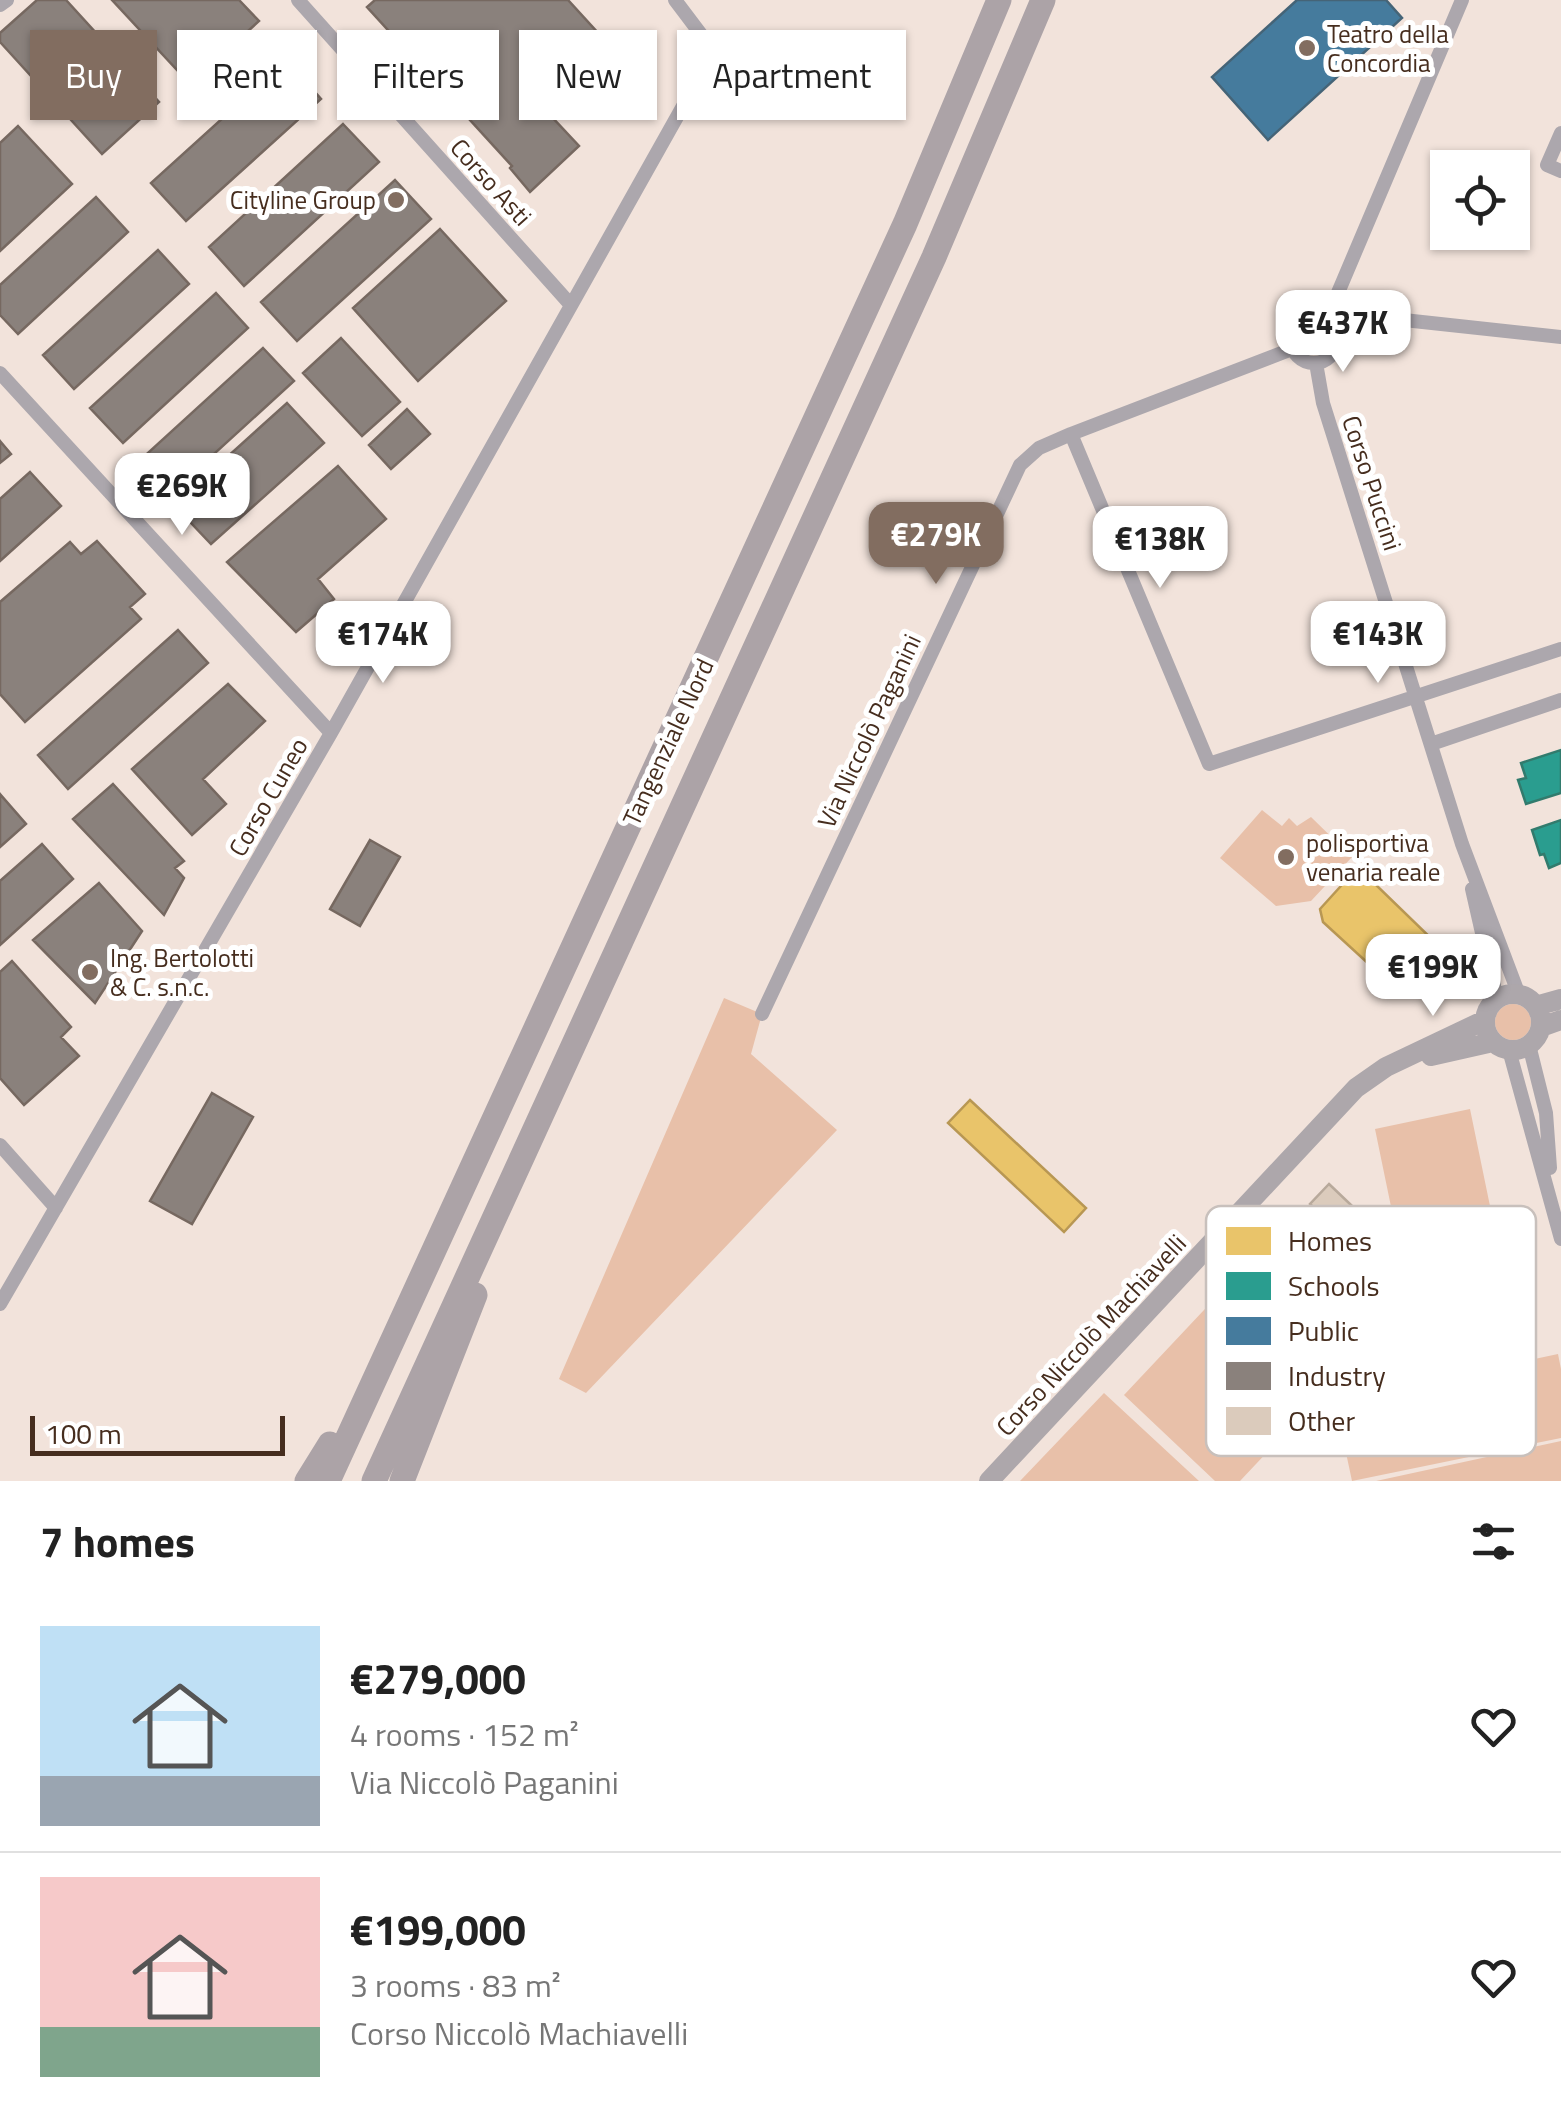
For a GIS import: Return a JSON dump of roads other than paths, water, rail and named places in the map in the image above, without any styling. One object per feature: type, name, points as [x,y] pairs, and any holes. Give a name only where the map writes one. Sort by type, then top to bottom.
[{"type":"highway","name":"Tangenziale Nord","points":[[328,1481],[897,240],[999,0]]},
{"type":"highway","name":"Tangenziale Nord","points":[[374,1481],[934,257],[1043,0]]},
{"type":"highway","points":[[402,1481],[542,1113]]},
{"type":"highway","points":[[307,1481],[390,1346]]},
{"type":"street","points":[[0,4],[7,0]]},
{"type":"street","name":"Corso Asti","points":[[298,0],[570,304]]},
{"type":"street","name":"Corso Cuneo","points":[[0,1304],[331,734],[705,67],[709,45],[676,0]]},
{"type":"street","points":[[1331,327],[1316,317],[1299,322],[1290,340],[1292,349],[1306,362],[1316,363],[1335,350],[1331,327],[1462,0]]},
{"type":"street","points":[[1561,133],[1547,166],[1561,171]]},
{"type":"street","points":[[1331,327],[1367,316],[1561,337]]},
{"type":"street","name":"Via Niccolò Paganini","points":[[762,1014],[1020,465],[1038,448],[1292,349]]},
{"type":"street","name":"Corso Puccini","points":[[1316,363],[1323,402],[1462,844]]},
{"type":"street","points":[[0,372],[331,734]]},
{"type":"street","points":[[1071,434],[1209,764],[1561,649]]},
{"type":"street","points":[[1431,744],[1561,700]]},
{"type":"street","points":[[1462,844],[1498,999],[1527,1026]]},
{"type":"street","points":[[1462,844],[1527,1026],[1561,1239]]},
{"type":"street","points":[[1498,999],[1485,1020],[1527,1026]]},
{"type":"street","name":"Corso Niccolò Machiavelli","points":[[1404,1060],[1467,1050],[1527,1026],[1561,999]]},
{"type":"street","name":"Corso Niccolò Machiavelli","points":[[1246,1206],[1356,1088],[1386,1068],[1485,1020]]},
{"type":"street","points":[[0,1146],[56,1208]]},
{"type":"street","name":"Corso Niccolò Machiavelli","points":[[989,1481],[1206,1249]]},
{"type":"place","name":"Teatro della Concordia","points":[[1307,48]]},
{"type":"place","name":"Cityline Group","points":[[396,200]]},
{"type":"place","name":"polisportiva venaria reale","points":[[1286,857]]},
{"type":"place","name":"Ing. Bertolotti & C. s.n.c.","points":[[90,972]]}]
